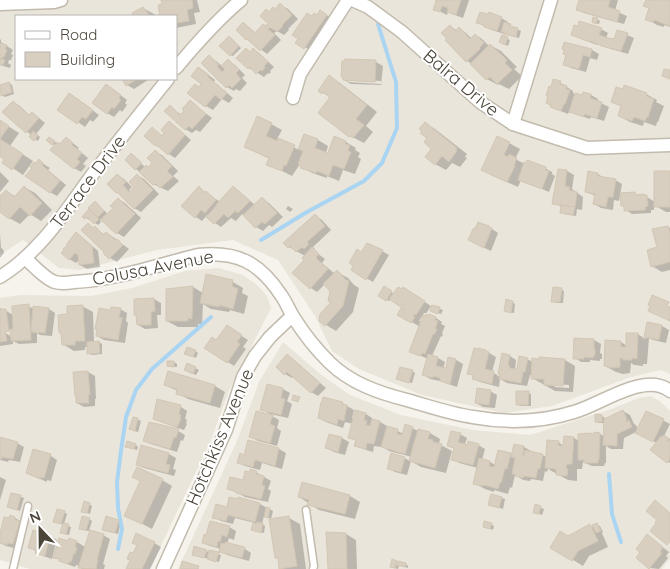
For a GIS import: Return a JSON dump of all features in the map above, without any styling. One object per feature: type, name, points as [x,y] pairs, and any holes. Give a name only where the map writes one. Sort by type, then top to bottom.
[{"type":"street","points":[[0,4],[54,2],[61,0]]},
{"type":"street","points":[[178,66],[232,7],[241,0]]},
{"type":"street","points":[[293,98],[300,74],[350,0]]},
{"type":"street","name":"Balra Drive","points":[[350,0],[368,7],[402,32],[480,102],[513,124],[587,148],[670,145]]},
{"type":"street","points":[[513,124],[551,0]]},
{"type":"street","name":"Terrace Drive","points":[[0,277],[25,258],[56,225],[92,175],[167,80]]},
{"type":"street","name":"Colusa Avenue","points":[[25,258],[56,283],[88,282],[123,275],[198,255],[231,256],[251,263],[272,282],[305,336],[330,363],[354,381],[384,394],[471,417],[506,421],[547,418],[576,412],[634,387],[654,385],[670,391]]},
{"type":"street","name":"Hotchkiss Avenue","points":[[163,569],[226,430],[243,378],[270,337],[292,316]]},
{"type":"lane","points":[[13,569],[28,506]]},
{"type":"lane","points":[[306,510],[313,569]]},
{"type":"shaded area","points":[[0,0],[670,0],[670,374],[661,370],[628,378],[552,406],[504,413],[422,395],[359,369],[332,351],[315,316],[278,260],[233,240],[157,250],[80,270],[59,268],[23,240],[0,255]]},
{"type":"shaded area","points":[[219,268],[243,275],[257,285],[267,296],[271,308],[229,391],[211,440],[150,569],[30,569],[0,560],[0,298],[20,295],[91,296],[132,288],[185,271]]},
{"type":"shaded area","points":[[283,342],[320,374],[350,395],[401,415],[473,430],[530,435],[639,398],[651,396],[670,411],[670,559],[662,569],[178,569],[237,441],[259,382]]},
{"type":"building","points":[[161,0],[192,0],[193,8],[187,10],[189,21],[178,23],[178,15],[160,15],[158,5],[162,4]]},
{"type":"building","points":[[435,0],[461,0],[456,15],[447,12],[448,8],[442,6],[440,12],[433,10]]},
{"type":"building","points":[[579,0],[610,0],[608,7],[620,11],[617,22],[576,10]]},
{"type":"building","points":[[646,0],[670,0],[670,26],[654,20],[653,22],[645,20],[649,8],[643,6]]},
{"type":"building","points":[[280,3],[292,15],[277,32],[260,16],[266,9],[269,12]]},
{"type":"building","points":[[143,7],[149,15],[133,15],[132,13]]},
{"type":"building","points":[[320,10],[327,15],[304,49],[295,43],[298,39],[292,35],[307,13],[312,16],[314,13],[317,15]]},
{"type":"building","points":[[480,12],[488,14],[489,12],[502,17],[497,31],[476,23]]},
{"type":"building","points":[[593,17],[598,18],[596,24],[592,22]]},
{"type":"building","points":[[579,21],[602,28],[599,35],[608,38],[614,39],[617,30],[628,33],[621,51],[571,35],[574,25],[578,26]]},
{"type":"building","points":[[243,22],[255,33],[263,24],[266,26],[267,24],[270,27],[268,29],[275,35],[260,51],[236,30]]},
{"type":"building","points":[[504,22],[518,28],[516,37],[501,32]]},
{"type":"building","points":[[450,25],[456,31],[459,27],[470,39],[475,34],[484,43],[466,62],[445,40],[447,39],[441,33]]},
{"type":"building","points":[[502,35],[508,37],[505,45],[499,42]]},
{"type":"building","points":[[229,36],[239,46],[230,56],[219,46]]},
{"type":"building","points":[[564,42],[592,49],[590,57],[583,55],[579,69],[563,65],[566,55],[563,54],[564,50],[562,49]]},
{"type":"building","points":[[0,43],[7,45],[4,57],[1,59],[5,60],[3,65],[0,64]]},
{"type":"building","points":[[490,44],[507,60],[505,63],[512,70],[497,84],[490,77],[486,80],[470,64]]},
{"type":"building","points":[[246,48],[250,52],[253,48],[268,62],[262,71],[260,70],[256,74],[250,67],[248,69],[236,58]]},
{"type":"building","points":[[209,55],[219,65],[217,66],[222,72],[225,69],[221,66],[228,59],[239,70],[236,73],[241,79],[232,88],[229,85],[226,88],[201,63]]},
{"type":"building","points":[[345,59],[376,60],[375,82],[343,80],[343,77],[341,77],[342,61]]},
{"type":"building","points":[[198,67],[227,93],[221,100],[215,95],[205,107],[187,93],[195,84],[199,87],[201,84],[191,76]]},
{"type":"building","points":[[664,69],[670,70],[670,79],[662,76]]},
{"type":"building","points":[[329,75],[367,105],[356,119],[364,125],[353,138],[349,137],[318,113],[330,97],[318,91]]},
{"type":"building","points":[[553,79],[561,81],[560,84],[567,86],[566,89],[570,90],[561,111],[550,107],[551,105],[546,103],[548,96],[546,96]]},
{"type":"building","points":[[123,80],[135,80],[126,86]]},
{"type":"building","points":[[9,82],[12,92],[1,96],[0,85]]},
{"type":"building","points":[[106,84],[121,95],[119,98],[121,100],[107,114],[92,103]]},
{"type":"building","points":[[624,85],[647,93],[646,96],[654,99],[645,121],[634,117],[632,121],[618,116],[621,106],[611,102],[616,87],[623,89]]},
{"type":"building","points":[[583,92],[591,94],[590,98],[602,102],[597,118],[584,114],[584,117],[569,112],[575,93],[582,95]]},
{"type":"building","points":[[69,93],[93,110],[86,119],[82,117],[77,124],[57,110]]},
{"type":"building","points":[[190,100],[206,114],[192,129],[189,126],[185,130],[164,111],[170,105],[180,115],[184,111],[182,109]]},
{"type":"building","points":[[13,101],[29,115],[32,112],[39,118],[26,133],[2,112]]},
{"type":"building","points":[[257,116],[272,123],[266,136],[277,141],[278,138],[295,145],[282,171],[266,165],[269,158],[244,147]]},
{"type":"building","points":[[0,120],[9,126],[0,139]]},
{"type":"building","points":[[169,121],[185,135],[168,155],[144,136],[152,127],[162,136],[164,133],[161,130]]},
{"type":"building","points":[[425,122],[457,148],[449,162],[442,156],[435,165],[425,157],[431,149],[424,142],[427,138],[420,133],[422,131],[419,129]]},
{"type":"building","points":[[33,131],[38,135],[34,141],[29,137]]},
{"type":"building","points":[[304,134],[318,139],[315,148],[328,153],[334,136],[346,141],[345,144],[350,145],[348,151],[351,152],[344,169],[333,165],[329,176],[317,171],[316,173],[300,168],[301,166],[298,164],[303,151],[298,149]]},
{"type":"building","points":[[497,136],[510,142],[504,155],[508,157],[509,154],[517,158],[507,182],[481,170]]},
{"type":"building","points":[[49,137],[55,141],[52,145],[46,140]]},
{"type":"building","points":[[66,137],[82,153],[77,159],[80,162],[74,169],[50,150],[57,142],[60,144]]},
{"type":"building","points":[[0,139],[23,154],[12,170],[2,163],[4,160],[0,156]]},
{"type":"building","points":[[155,150],[172,166],[167,171],[173,177],[160,188],[155,183],[153,185],[139,172],[146,165],[148,167],[152,163],[147,158]]},
{"type":"building","points":[[131,153],[142,163],[135,170],[125,160]]},
{"type":"building","points":[[39,159],[44,164],[42,165],[60,181],[50,193],[25,176],[32,168],[30,167],[34,162],[36,163]]},
{"type":"building","points":[[527,160],[546,167],[545,170],[549,171],[542,189],[518,180],[524,162],[526,163]]},
{"type":"building","points":[[558,169],[567,170],[565,186],[570,187],[569,190],[577,192],[575,207],[552,204]]},
{"type":"building","points":[[588,171],[598,173],[598,176],[616,179],[613,197],[608,197],[606,207],[593,204],[595,194],[585,192]]},
{"type":"building","points":[[654,171],[670,171],[670,207],[654,207]]},
{"type":"building","points":[[117,174],[126,182],[123,185],[129,192],[134,187],[129,182],[137,174],[153,190],[134,209],[107,184]]},
{"type":"building","points":[[24,186],[42,203],[30,216],[20,207],[9,219],[0,212],[0,196],[6,190],[14,197]]},
{"type":"building","points":[[199,186],[205,193],[206,191],[216,200],[205,213],[201,210],[195,218],[181,206]]},
{"type":"building","points":[[233,186],[250,201],[238,213],[235,211],[228,218],[224,214],[214,224],[206,217]]},
{"type":"building","points":[[635,192],[636,195],[647,195],[648,206],[645,207],[645,210],[624,211],[624,206],[621,206],[620,193]]},
{"type":"building","points":[[262,197],[277,213],[265,224],[262,222],[255,228],[243,215]]},
{"type":"building","points":[[118,198],[135,214],[116,234],[101,220],[113,208],[110,206]]},
{"type":"building","points":[[95,201],[104,211],[98,217],[88,208]]},
{"type":"building","points":[[561,205],[575,207],[573,215],[560,213]]},
{"type":"building","points":[[89,209],[99,219],[94,224],[87,217],[85,219],[82,217]]},
{"type":"building","points":[[315,214],[325,226],[307,242],[309,244],[304,249],[302,247],[296,252],[290,246],[288,248],[283,243]]},
{"type":"building","points":[[478,222],[492,228],[484,248],[468,240]]},
{"type":"building","points":[[88,223],[93,228],[95,226],[103,235],[106,232],[123,245],[109,259],[81,230]]},
{"type":"building","points":[[668,226],[670,233],[670,262],[651,267],[647,250],[657,247],[652,229]]},
{"type":"building","points":[[76,232],[92,246],[94,263],[79,265],[78,255],[75,253],[69,260],[61,253]]},
{"type":"building","points":[[367,243],[383,250],[366,280],[351,270],[353,266],[349,263],[357,249],[361,252]]},
{"type":"building","points":[[312,247],[319,254],[316,258],[328,269],[310,289],[292,273],[304,260],[302,258]]},
{"type":"building","points":[[337,270],[349,281],[343,306],[325,326],[319,321],[320,314],[331,302],[328,301],[330,291],[323,284]]},
{"type":"building","points":[[206,274],[233,280],[232,286],[238,289],[233,309],[200,303]]},
{"type":"building","points":[[193,286],[192,319],[188,318],[188,321],[166,321],[166,289]]},
{"type":"building","points":[[384,286],[392,291],[386,301],[378,296]]},
{"type":"building","points":[[398,287],[402,289],[403,287],[425,301],[416,315],[413,316],[415,317],[411,323],[397,315],[401,308],[404,309],[389,299]]},
{"type":"building","points":[[553,287],[562,288],[560,302],[551,302]]},
{"type":"building","points":[[652,295],[669,302],[667,306],[670,307],[670,321],[648,311]]},
{"type":"building","points":[[154,298],[155,311],[151,312],[151,325],[137,325],[136,315],[134,315],[134,299]]},
{"type":"building","points":[[506,299],[513,301],[511,313],[504,311]]},
{"type":"building","points":[[29,304],[31,340],[11,341],[10,329],[13,329],[12,306]]},
{"type":"building","points":[[83,305],[85,341],[75,341],[75,345],[62,345],[58,315],[67,314],[67,306]]},
{"type":"building","points":[[432,305],[440,307],[438,314],[430,311]]},
{"type":"building","points":[[33,306],[49,308],[45,333],[31,332]]},
{"type":"building","points":[[111,307],[121,308],[119,317],[122,318],[118,340],[96,336],[97,330],[95,329],[99,308],[110,310]]},
{"type":"building","points":[[0,308],[6,309],[9,331],[5,332],[7,341],[0,342]]},
{"type":"building","points":[[426,314],[436,317],[435,320],[438,321],[435,329],[437,329],[425,354],[422,353],[420,356],[409,352],[423,315],[426,316]]},
{"type":"building","points":[[647,322],[662,325],[659,340],[644,337]]},
{"type":"building","points":[[227,325],[242,335],[237,342],[240,344],[227,363],[204,348],[212,337],[216,340]]},
{"type":"building","points":[[626,333],[638,333],[637,359],[623,360],[623,358],[620,358],[620,367],[604,366],[605,340],[621,341],[621,347],[626,347]]},
{"type":"building","points":[[574,338],[594,339],[595,355],[593,358],[573,359]]},
{"type":"building","points":[[99,341],[100,353],[87,354],[87,342]]},
{"type":"building","points":[[187,347],[196,350],[193,357],[184,354]]},
{"type":"building","points":[[474,348],[489,352],[485,369],[494,371],[492,384],[472,379],[473,375],[467,374]]},
{"type":"building","points":[[502,353],[510,355],[509,368],[517,369],[519,356],[528,358],[521,383],[499,379],[500,374],[498,374]]},
{"type":"building","points":[[287,354],[320,383],[311,393],[287,372],[284,375],[276,367]]},
{"type":"building","points":[[428,354],[438,357],[436,366],[446,368],[448,357],[456,359],[450,384],[440,381],[440,378],[422,375]]},
{"type":"building","points":[[539,357],[565,359],[563,386],[544,385],[544,379],[531,379],[532,358],[539,359]]},
{"type":"building","points":[[167,361],[174,361],[174,367],[167,366]]},
{"type":"building","points":[[187,363],[196,367],[193,374],[184,370]]},
{"type":"building","points":[[400,367],[413,370],[409,383],[396,379]]},
{"type":"building","points":[[88,371],[89,403],[76,403],[73,372]]},
{"type":"building","points":[[168,371],[215,385],[210,403],[176,394],[177,389],[164,385]]},
{"type":"building","points":[[267,384],[283,388],[281,398],[285,399],[281,415],[260,410]]},
{"type":"building","points":[[477,388],[491,390],[489,405],[475,403]]},
{"type":"building","points":[[516,391],[529,391],[528,405],[516,405]]},
{"type":"building","points":[[293,395],[300,397],[298,402],[292,400]]},
{"type":"building","points":[[323,397],[343,402],[342,404],[347,405],[344,421],[338,419],[337,425],[318,418]]},
{"type":"building","points":[[157,399],[181,405],[179,414],[181,419],[177,427],[153,419]]},
{"type":"building","points":[[355,410],[366,413],[364,420],[367,421],[366,425],[370,426],[372,419],[380,421],[374,444],[367,443],[366,449],[354,446],[356,440],[348,438]]},
{"type":"building","points":[[623,410],[627,419],[626,422],[629,420],[632,427],[617,434],[617,446],[603,445],[604,419]]},
{"type":"building","points":[[256,411],[273,415],[270,424],[275,426],[270,443],[249,437]]},
{"type":"building","points":[[646,411],[664,419],[653,442],[635,433]]},
{"type":"building","points":[[595,414],[602,415],[602,422],[595,422]]},
{"type":"building","points":[[133,417],[138,418],[135,431],[129,429]]},
{"type":"building","points":[[149,422],[179,429],[170,449],[143,441]]},
{"type":"building","points":[[405,424],[413,427],[405,454],[381,447],[387,426],[398,429],[397,434],[402,435]]},
{"type":"building","points":[[418,429],[430,432],[428,439],[442,444],[435,468],[409,461]]},
{"type":"building","points":[[451,431],[461,433],[458,442],[461,444],[467,445],[468,441],[479,444],[473,465],[451,460],[454,448],[447,446]]},
{"type":"building","points":[[594,432],[600,433],[599,460],[598,463],[584,463],[584,460],[578,460],[578,434],[594,434]]},
{"type":"building","points":[[329,434],[342,437],[338,452],[325,448]]},
{"type":"building","points":[[664,435],[668,438],[668,442],[670,438],[670,459],[667,463],[650,450],[661,436]]},
{"type":"building","points":[[564,436],[574,437],[572,464],[567,464],[567,476],[556,475],[556,469],[545,468],[547,440],[559,441],[558,445],[563,446]]},
{"type":"building","points":[[0,437],[18,442],[13,459],[2,457],[0,459]]},
{"type":"building","points":[[248,440],[279,448],[275,466],[255,460],[253,467],[237,463],[240,453],[244,455]]},
{"type":"building","points":[[127,441],[136,444],[134,449],[125,447]]},
{"type":"building","points":[[514,444],[524,446],[524,456],[525,450],[543,454],[536,478],[524,476],[523,478],[512,474],[515,458],[511,457]]},
{"type":"building","points":[[141,445],[169,453],[166,464],[170,465],[168,473],[136,465]]},
{"type":"building","points":[[33,449],[51,454],[44,478],[40,477],[40,479],[26,473]]},
{"type":"building","points":[[498,450],[511,453],[507,469],[505,468],[498,489],[473,484],[479,458],[490,461],[489,466],[494,467]]},
{"type":"building","points":[[391,453],[405,457],[401,472],[387,469]]},
{"type":"building","points":[[137,467],[163,479],[142,524],[124,516],[140,481],[132,477]]},
{"type":"building","points":[[250,469],[257,471],[256,474],[264,476],[262,485],[265,486],[261,499],[227,489],[230,477],[243,480],[245,471],[250,472]]},
{"type":"building","points":[[302,482],[350,495],[345,514],[307,505],[309,500],[298,497]]},
{"type":"building","points":[[11,493],[21,495],[17,510],[7,507]]},
{"type":"building","points":[[491,494],[502,497],[499,508],[488,505]]},
{"type":"building","points":[[229,497],[237,499],[238,497],[260,503],[255,522],[228,515],[226,521],[212,518],[216,504],[227,507]]},
{"type":"building","points":[[655,500],[670,513],[670,541],[667,545],[650,531],[657,520],[646,511]]},
{"type":"building","points":[[84,501],[90,503],[87,513],[81,512]]},
{"type":"building","points":[[535,504],[541,506],[539,514],[533,513]]},
{"type":"building","points":[[266,507],[270,508],[268,518],[264,517]]},
{"type":"building","points":[[57,509],[65,511],[61,524],[53,522]]},
{"type":"building","points":[[10,515],[15,517],[15,520],[20,521],[13,544],[8,543],[7,545],[0,543],[0,533],[4,517],[9,518]]},
{"type":"building","points":[[82,516],[90,518],[86,530],[79,529]]},
{"type":"building","points":[[106,516],[119,520],[115,533],[102,530]]},
{"type":"building","points":[[289,516],[297,566],[279,569],[278,558],[275,558],[269,519]]},
{"type":"building","points":[[210,521],[230,526],[227,537],[222,535],[217,547],[202,543]]},
{"type":"building","points":[[484,521],[492,523],[490,529],[483,527]]},
{"type":"building","points":[[257,522],[263,523],[261,533],[251,530],[253,523],[256,524]]},
{"type":"building","points":[[63,523],[69,524],[66,534],[60,533]]},
{"type":"building","points":[[597,523],[601,531],[596,533],[592,525]]},
{"type":"building","points":[[590,524],[598,541],[578,551],[572,561],[550,548],[560,531],[568,536]]},
{"type":"building","points":[[33,530],[50,535],[45,556],[35,553],[36,550],[28,548]]},
{"type":"building","points":[[90,530],[104,534],[96,569],[78,568]]},
{"type":"building","points":[[326,532],[346,533],[347,569],[328,569]]},
{"type":"building","points":[[136,533],[155,542],[142,569],[126,569],[130,560],[127,559],[130,552],[133,553],[137,545],[132,543]]},
{"type":"building","points":[[647,534],[663,547],[660,552],[662,553],[649,569],[636,558],[640,552],[636,549]]},
{"type":"building","points":[[59,538],[68,541],[69,538],[77,541],[75,554],[68,564],[53,558]]},
{"type":"building","points":[[225,542],[245,547],[242,558],[219,552],[221,543],[225,544]]},
{"type":"building","points":[[194,546],[207,550],[204,558],[192,555]]},
{"type":"building","points":[[209,550],[219,552],[216,562],[207,559]]},
{"type":"building","points":[[392,559],[397,561],[395,568],[390,567]]},
{"type":"building","points":[[182,561],[199,566],[198,569],[180,569]]},
{"type":"building","points":[[398,561],[406,563],[405,567],[396,565]]},
{"type":"waterway","points":[[261,240],[364,181],[382,163],[397,128],[396,82],[378,24]]},
{"type":"waterway","points":[[118,549],[122,529],[118,508],[117,482],[126,417],[136,390],[152,369],[211,317]]},
{"type":"waterway","points":[[609,474],[612,514],[621,542]]}]
